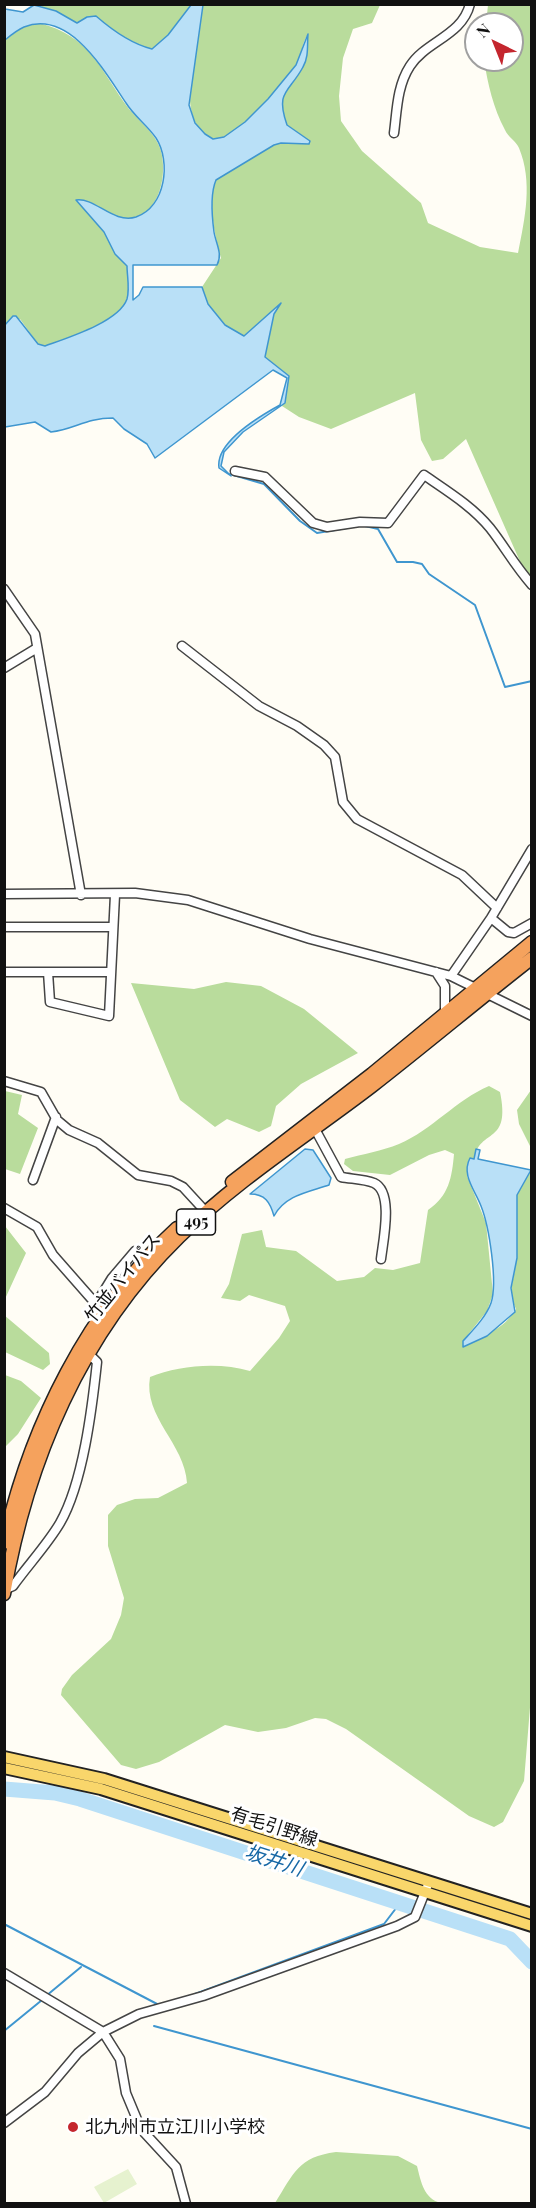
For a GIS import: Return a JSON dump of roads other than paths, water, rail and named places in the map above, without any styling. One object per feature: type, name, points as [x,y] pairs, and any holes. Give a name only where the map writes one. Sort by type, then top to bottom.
[{"type":"highway","name":"竹並バイパス","points":[[4,1543],[25,1475],[63,1379],[105,1311],[145,1260],[204,1209],[531,942]]},
{"type":"highway","name":"竹並バイパス","points":[[4,1594],[16,1535],[32,1481],[57,1413],[88,1353],[107,1323],[152,1266],[204,1209],[315,1129],[531,958]]},
{"type":"main road","name":"有毛引野線","points":[[4,1756],[104,1779],[425,1892],[531,1914]]},
{"type":"main road","name":"有毛引野線","points":[[4,1768],[101,1789],[531,1926]]},
{"type":"street","points":[[394,133],[400,86],[411,64],[426,48],[463,21],[470,4]]},
{"type":"street","points":[[235,471],[265,477],[305,517],[313,523],[327,527],[360,522],[388,523],[424,475],[471,508],[490,529],[509,559],[531,585]]},
{"type":"street","points":[[4,589],[35,634],[81,895]]},
{"type":"street","points":[[182,646],[259,706],[297,726],[324,745],[335,757],[343,802],[357,819],[462,874],[497,908]]},
{"type":"street","points":[[4,668],[38,648]]},
{"type":"street","points":[[451,976],[491,918],[531,849]]},
{"type":"street","points":[[4,894],[115,895],[135,893],[188,900],[310,939],[451,976],[531,1016]]},
{"type":"street","points":[[48,972],[50,1002],[110,1016],[115,895]]},
{"type":"street","points":[[491,918],[508,932],[514,933],[531,923]]},
{"type":"street","points":[[4,927],[112,927]]},
{"type":"street","points":[[4,972],[111,972]]},
{"type":"street","points":[[436,972],[445,986],[445,1011]]},
{"type":"street","points":[[4,1081],[41,1092],[56,1116],[69,1130],[98,1143],[138,1175],[171,1181],[183,1187],[204,1209]]},
{"type":"street","points":[[33,1180],[56,1116]]},
{"type":"street","points":[[315,1129],[341,1177],[375,1183],[381,1190],[386,1201],[381,1259]]},
{"type":"street","points":[[4,1208],[37,1227],[53,1255],[96,1304],[112,1278],[135,1251],[145,1260]]},
{"type":"street","points":[[5,1590],[13,1586],[60,1524],[69,1501],[93,1397],[97,1362],[88,1353]]},
{"type":"street","points":[[4,2123],[45,2092],[78,2053],[103,2032],[139,2014],[203,1996],[415,1917],[425,1892]]},
{"type":"street","points":[[4,1973],[103,2032],[120,2059],[126,2093],[141,2129],[176,2167],[186,2204]]},
{"type":"water","points":[[34,5],[56,11],[77,23],[87,17],[96,16],[122,36],[152,49],[168,35],[191,5],[203,5],[189,105],[195,123],[213,139],[224,137],[245,122],[268,99],[296,65],[308,34],[305,63],[285,93],[282,105],[287,125],[310,141],[309,144],[274,145],[216,180],[212,206],[214,232],[219,253],[217,265],[133,265],[133,300],[143,287],[202,287],[208,304],[225,325],[244,336],[281,303],[274,314],[265,357],[289,376],[285,403],[243,432],[224,452],[221,466],[231,476],[219,468],[224,449],[240,431],[280,405],[287,378],[273,370],[155,458],[147,444],[124,429],[113,418],[95,420],[51,432],[35,422],[5,427],[4,326],[13,316],[16,316],[38,344],[45,346],[79,334],[103,322],[114,315],[127,299],[127,266],[115,254],[104,232],[76,200],[90,202],[120,217],[136,217],[146,212],[154,204],[163,182],[164,170],[161,148],[156,138],[129,108],[97,61],[71,35],[56,27],[41,24],[24,27],[5,40],[5,9],[23,12]]},
{"type":"water","points":[[305,1149],[313,1150],[331,1178],[329,1185],[291,1199],[284,1203],[274,1216],[271,1207],[263,1197],[250,1194]]},
{"type":"water","points":[[476,1149],[480,1150],[478,1159],[531,1170],[517,1195],[517,1258],[511,1288],[515,1312],[487,1336],[463,1347],[463,1341],[479,1323],[491,1303],[494,1282],[487,1227],[467,1170],[470,1158],[474,1159]]},
{"type":"waterway","points":[[230,474],[264,484],[300,521],[317,533],[347,528]]},
{"type":"waterway","points":[[365,526],[378,529],[397,562],[422,564],[429,574],[475,605],[505,687],[532,681]]},
{"type":"waterway","name":"坂井川","points":[[4,1789],[55,1793],[80,1799],[510,1939],[532,1962]]},
{"type":"waterway","points":[[195,1994],[384,1924],[400,1903]]},
{"type":"waterway","points":[[4,1924],[159,2005]]},
{"type":"waterway","points":[[46,1996],[81,1967]]},
{"type":"waterway","points":[[4,2031],[42,2000]]},
{"type":"waterway","points":[[154,2026],[532,2129]]},
{"type":"place","name":"北九州市立江川小学校","points":[[73,2127]]}]
